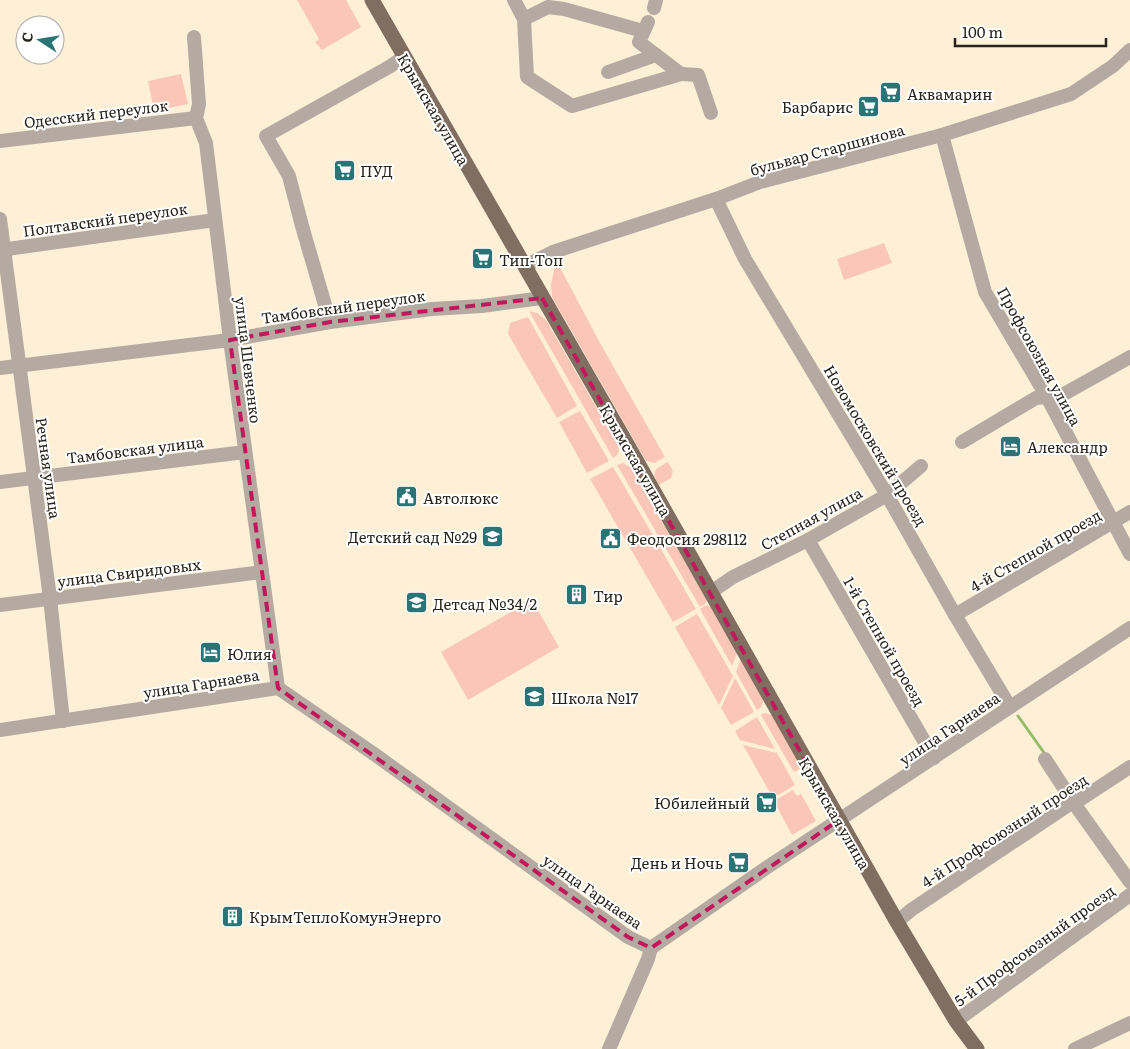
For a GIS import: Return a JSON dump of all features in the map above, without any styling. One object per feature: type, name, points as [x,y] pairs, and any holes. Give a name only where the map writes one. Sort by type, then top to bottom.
[{"type":"main road","name":"Крымская улица","points":[[372,0],[711,592],[897,922],[956,1020],[977,1049]]},
{"type":"street","points":[[514,0],[524,19],[528,76],[572,106],[681,74],[698,75],[711,113]]},
{"type":"street","points":[[524,19],[548,7],[646,27],[639,42],[681,74]]},
{"type":"street","name":"улица Шевченко","points":[[194,37],[200,104],[196,118],[206,143],[230,340],[278,688]]},
{"type":"street","name":"бульвар Старшинова","points":[[525,266],[553,252],[716,199],[760,182],[942,135],[1071,94],[1113,66],[1130,50]]},
{"type":"street","points":[[608,72],[656,55]]},
{"type":"street","points":[[330,322],[289,176],[266,136],[404,57]]},
{"type":"street","name":"Одесский переулок","points":[[0,141],[196,118]]},
{"type":"street","name":"Профсоюзная улица","points":[[942,135],[985,292],[1046,397],[1130,554]]},
{"type":"street","name":"Новомосковский проезд","points":[[716,199],[745,259],[887,494],[955,615],[1010,707]]},
{"type":"street","name":"Речная улица","points":[[0,219],[2,250],[20,366],[50,598],[63,720]]},
{"type":"street","name":"Полтавский переулок","points":[[2,250],[215,220]]},
{"type":"street","name":"Тамбовский переулок","points":[[0,368],[230,340],[330,322],[432,308],[482,306],[542,298]]},
{"type":"street","points":[[962,442],[1036,398],[1046,397],[1054,399],[1130,357]]},
{"type":"street","name":"Тамбовская улица","points":[[0,482],[245,452]]},
{"type":"street","name":"Степная улица","points":[[711,592],[733,577],[808,540],[887,494],[921,466]]},
{"type":"street","name":"4-й Степной проезд","points":[[955,615],[1130,512]]},
{"type":"street","name":"1-й Степной проезд","points":[[808,540],[934,758]]},
{"type":"street","name":"улица Свиридовых","points":[[0,605],[262,572]]},
{"type":"street","name":"улица Гарнаева","points":[[0,730],[278,688],[374,754],[628,937],[651,948],[839,820],[1130,628]]},
{"type":"street","points":[[1045,759],[1130,882]]},
{"type":"street","name":"4-й Профсоюзный проезд","points":[[897,922],[911,910],[1073,802],[1078,801],[1130,767]]},
{"type":"street","name":"5-й Профсоюзный проезд","points":[[956,1020],[1130,895]]},
{"type":"street","points":[[609,1049],[651,948]]},
{"type":"street","points":[[1075,1049],[1130,1023]]},
{"type":"highlighted area","points":[[542,298],[839,820],[651,948],[628,937],[278,688],[230,340],[330,322]]},
{"type":"shaded area","points":[[297,0],[346,0],[361,27],[322,50],[315,42],[319,39]]},
{"type":"shaded area","points":[[181,74],[188,104],[154,111],[148,81]]},
{"type":"shaded area","points":[[884,243],[892,263],[844,280],[837,259]]},
{"type":"shaded area","points":[[556,260],[600,343],[665,457],[654,463],[646,461],[552,297],[551,285]]},
{"type":"shaded area","points":[[529,311],[537,313],[546,320],[619,447],[618,454],[613,458]]},
{"type":"shaded area","points":[[528,317],[577,406],[557,418],[508,334],[510,323]]},
{"type":"shaded area","points":[[580,411],[609,461],[587,473],[559,422]]},
{"type":"shaded area","points":[[668,462],[673,471],[671,478],[659,485],[655,476],[656,470]]},
{"type":"shaded area","points":[[623,463],[630,467],[707,600],[700,607],[617,465]]},
{"type":"shaded area","points":[[613,467],[696,609],[673,622],[590,479]]},
{"type":"shaded area","points":[[532,600],[559,647],[468,700],[441,652]]},
{"type":"shaded area","points":[[706,605],[711,607],[737,653],[732,666],[700,609]]},
{"type":"shaded area","points":[[697,614],[733,676],[719,705],[675,627]]},
{"type":"shaded area","points":[[741,659],[764,699],[761,707],[757,710],[736,672]]},
{"type":"shaded area","points":[[735,678],[754,712],[731,725],[721,708]]},
{"type":"shaded area","points":[[764,713],[772,715],[803,767],[794,772],[761,715]]},
{"type":"shaded area","points":[[757,717],[775,749],[740,740],[735,731]]},
{"type":"shaded area","points":[[743,745],[777,753],[795,785],[773,798]]},
{"type":"shaded area","points":[[793,790],[797,796],[801,794],[816,821],[792,835],[774,801]]},
{"type":"waterway","points":[[1018,716],[1045,754]]},
{"type":"place","name":"Аквамарин","points":[[891,93]]},
{"type":"place","name":"Барбарис","points":[[869,106]]},
{"type":"place","name":"ПУД","points":[[344,170]]},
{"type":"place","name":"Тип-Топ","points":[[483,259]]},
{"type":"place","name":"Александр","points":[[1011,446]]},
{"type":"place","name":"Автолюкс","points":[[407,497]]},
{"type":"place","name":"Детский сад №29","points":[[493,536]]},
{"type":"place","name":"Феодосия 298112","points":[[611,538]]},
{"type":"place","name":"Тир","points":[[577,595]]},
{"type":"place","name":"Детсад №34/2","points":[[417,603]]},
{"type":"place","name":"Юлия","points":[[211,653]]},
{"type":"place","name":"Школа №17","points":[[535,697]]},
{"type":"place","name":"Юбилейный","points":[[766,802]]},
{"type":"place","name":"День и Ночь","points":[[739,862]]},
{"type":"place","name":"КрымТеплоКомунЭнерго","points":[[233,916]]}]
